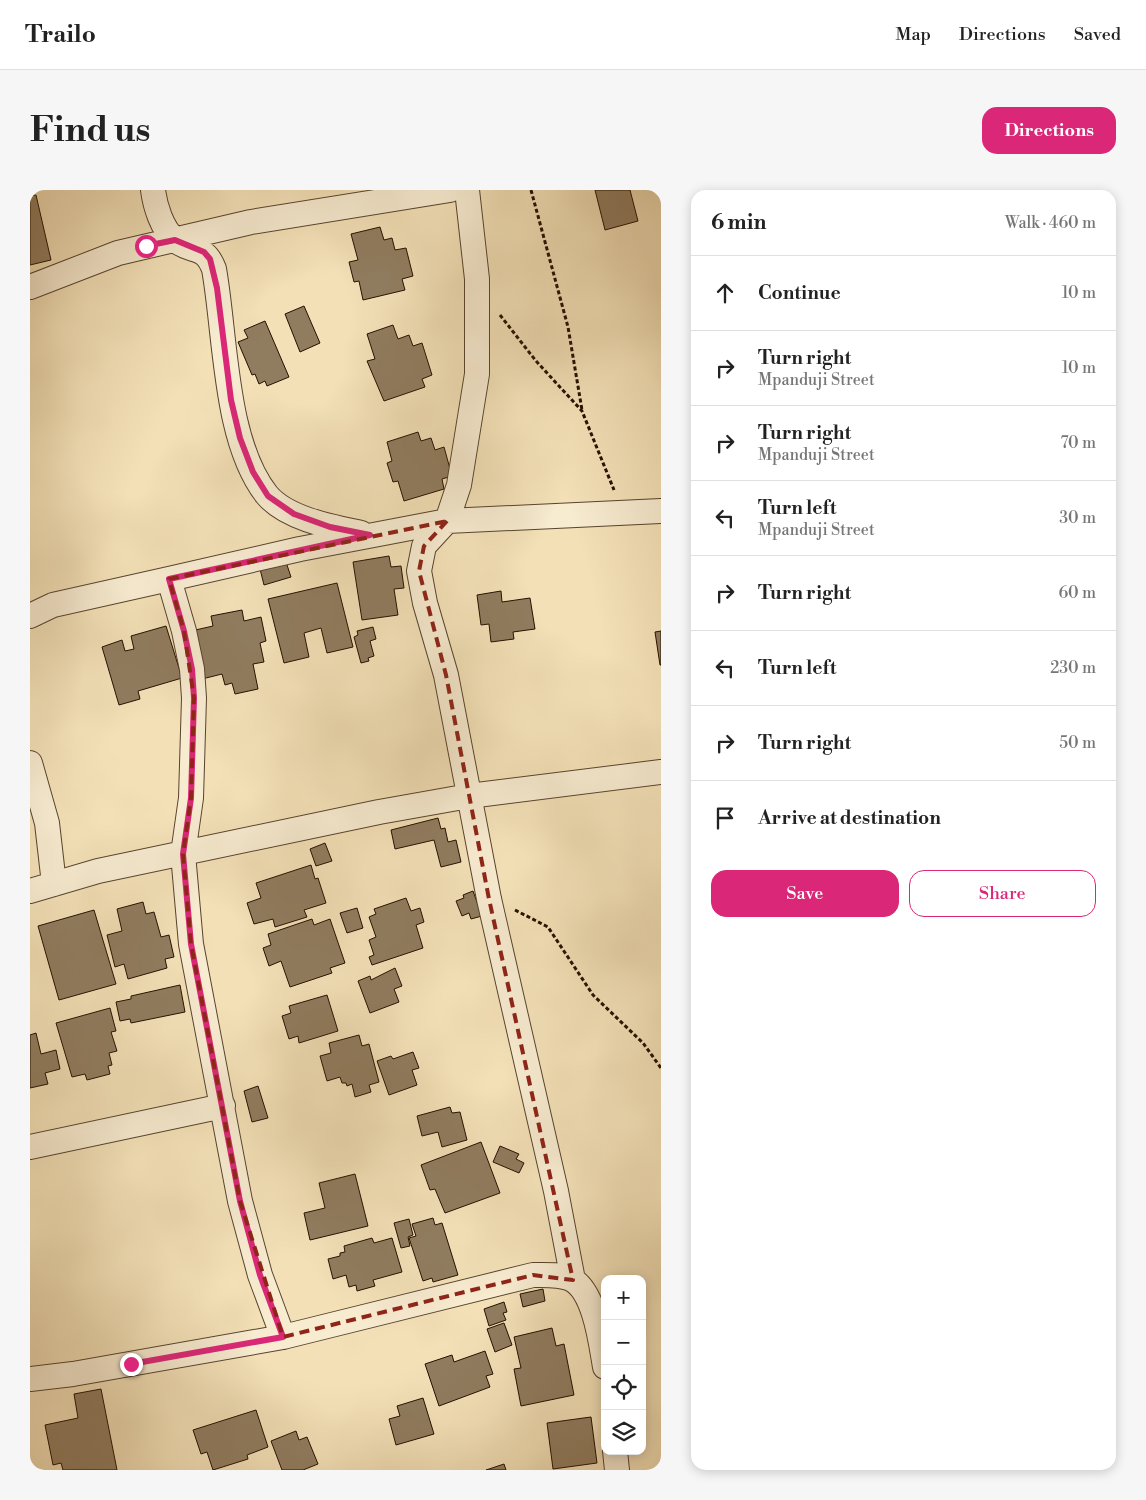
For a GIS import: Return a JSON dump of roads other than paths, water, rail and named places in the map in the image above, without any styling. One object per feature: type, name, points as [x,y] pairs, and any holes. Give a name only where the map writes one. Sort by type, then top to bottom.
[{"type":"street","points":[[153,190],[161,219],[175,240],[204,252],[214,269],[231,400],[243,446],[253,472],[268,496],[294,514],[330,527],[370,535]]},
{"type":"street","points":[[30,287],[118,253],[251,222],[314,210],[450,190]]},
{"type":"street","points":[[466,190],[478,279],[478,374],[459,485],[447,521],[424,546],[419,572],[425,603],[446,674],[489,899],[556,1191],[572,1280]]},
{"type":"street","points":[[30,616],[53,605],[370,535],[447,521],[661,511]]},
{"type":"street","points":[[169,579],[188,650],[194,698],[191,798],[183,854],[191,944],[240,1201],[260,1275],[283,1337]]},
{"type":"street","points":[[30,763],[46,823],[54,884]]},
{"type":"street","points":[[30,891],[98,871],[379,812],[469,796],[661,772]]},
{"type":"street","points":[[30,1147],[223,1106]]},
{"type":"street","points":[[30,1379],[73,1374],[283,1337],[532,1275],[558,1275],[572,1280],[583,1292],[592,1308],[599,1330],[605,1365]]},
{"type":"street","points":[[615,1455],[617,1470]]}]
